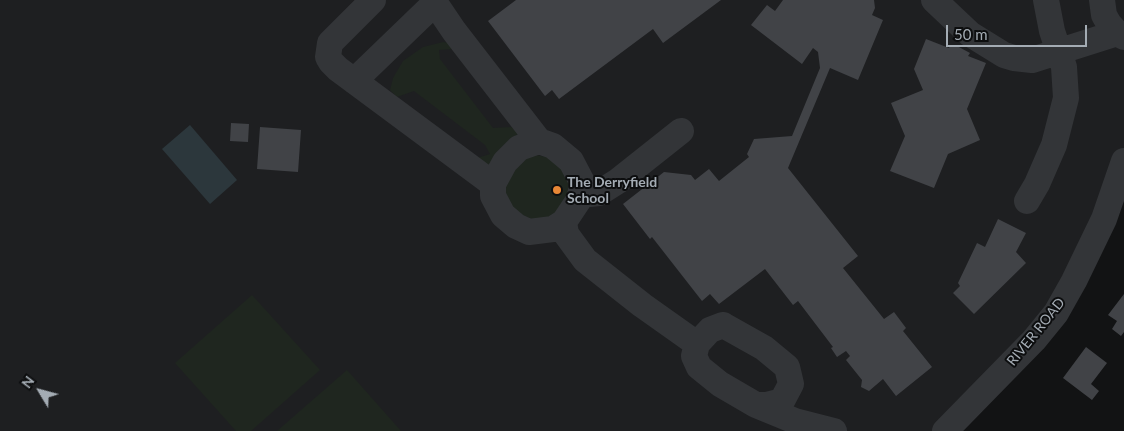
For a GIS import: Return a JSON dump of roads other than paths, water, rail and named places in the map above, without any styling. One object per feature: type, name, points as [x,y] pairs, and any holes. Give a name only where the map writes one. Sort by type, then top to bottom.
[{"type":"street","points":[[373,0],[335,38],[328,50],[331,62],[493,184]]},
{"type":"street","points":[[934,0],[953,9],[982,43],[1009,57],[1032,60],[1120,35],[1104,15],[1102,0]]},
{"type":"street","points":[[1027,201],[1046,164],[1063,115],[1066,80],[1052,31],[1046,0]]},
{"type":"street","points":[[354,81],[434,2],[454,31],[539,141],[553,146],[571,160],[582,182],[580,195],[571,215],[564,222],[553,229],[530,232],[516,226],[496,205],[493,196],[493,184],[505,162],[519,148],[539,141]]},
{"type":"street","points":[[580,195],[599,192],[618,181],[681,131]]},
{"type":"street","name":"RIVER ROAD","points":[[945,431],[1009,367],[1056,313],[1114,222],[1124,161]]},
{"type":"street","points":[[564,222],[566,234],[585,260],[642,305],[697,344]]},
{"type":"street","points":[[720,325],[727,325],[764,348],[787,367],[808,411],[830,430],[796,421],[756,405],[720,384],[699,367],[694,356],[697,344],[710,330],[720,325]]},
{"type":"street","points":[[756,405],[777,403],[787,395],[791,384],[787,367]]},
{"type":"place","name":"The Derryfield School","points":[[557,190]]}]
